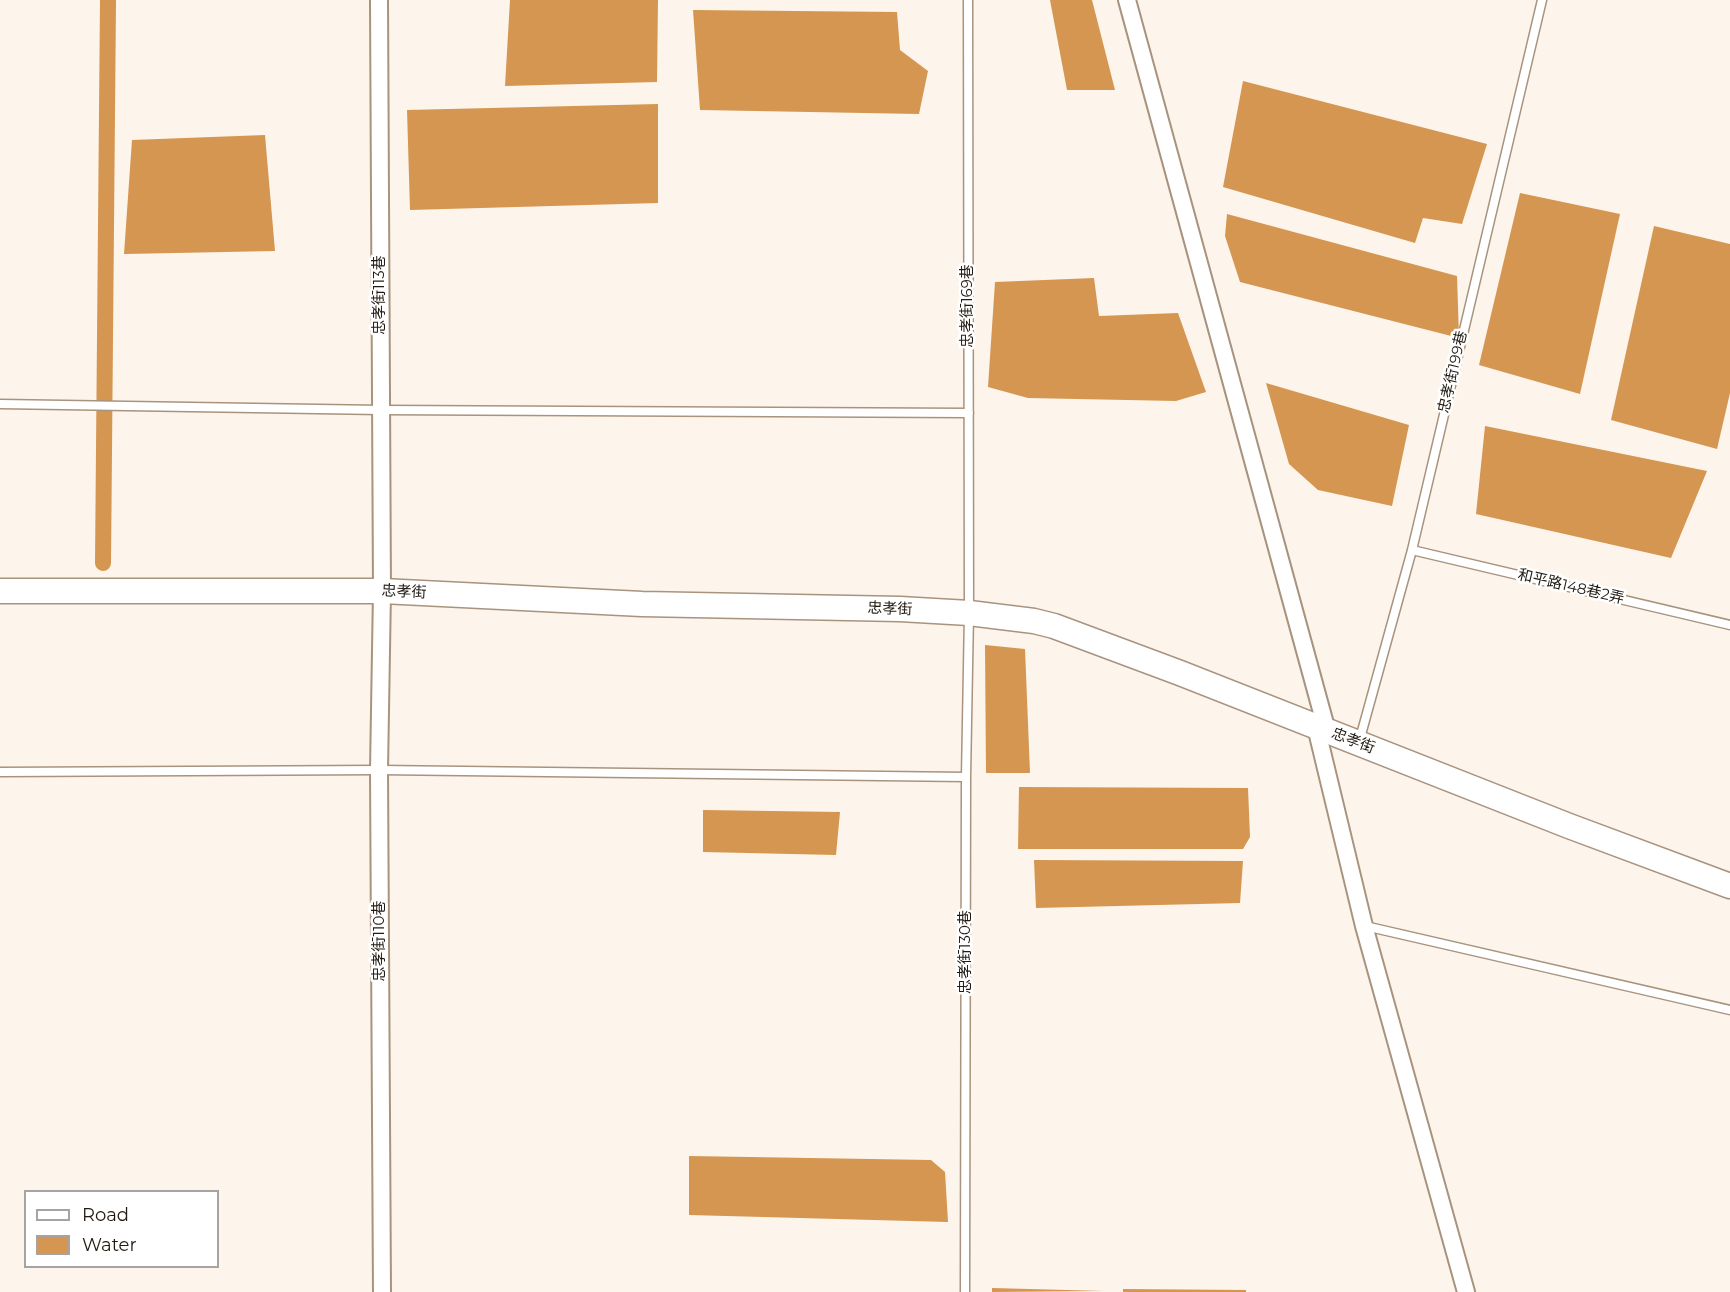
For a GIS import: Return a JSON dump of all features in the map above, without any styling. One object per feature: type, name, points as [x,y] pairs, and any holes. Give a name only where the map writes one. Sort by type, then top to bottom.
[{"type":"street","name":"忠孝街113巷","points":[[379,0],[382,591]]},
{"type":"street","points":[[1127,0],[1321,729],[1364,926],[1466,1292]]},
{"type":"street","name":"忠孝街","points":[[0,591],[382,591],[642,604],[900,609],[969,613],[1034,621],[1054,626],[1180,673],[1569,826],[1730,886]]},
{"type":"street","name":"忠孝街110巷","points":[[381,1292],[379,770],[382,591]]},
{"type":"lane","name":"忠孝街169巷","points":[[968,0],[969,613]]},
{"type":"lane","name":"忠孝街199巷","points":[[1358,743],[1412,550],[1542,0]]},
{"type":"lane","points":[[0,404],[381,410],[969,413]]},
{"type":"lane","name":"和平路148巷2弄","points":[[1412,550],[1730,625]]},
{"type":"lane","name":"忠孝街130巷","points":[[965,1292],[966,777],[969,613]]},
{"type":"lane","points":[[0,772],[379,770],[966,777]]},
{"type":"lane","points":[[1364,926],[1730,1010]]},
{"type":"water","points":[[510,0],[658,0],[657,82],[505,86]]},
{"type":"water","points":[[1050,0],[1092,0],[1115,90],[1067,90]]},
{"type":"water","points":[[693,10],[897,12],[900,50],[928,71],[919,114],[700,110]]},
{"type":"water","points":[[1243,81],[1487,144],[1462,224],[1423,218],[1415,243],[1223,187]]},
{"type":"water","points":[[658,104],[658,203],[410,210],[407,110]]},
{"type":"water","points":[[265,135],[275,251],[124,254],[132,140]]},
{"type":"water","points":[[1520,193],[1620,214],[1580,394],[1479,365]]},
{"type":"water","points":[[1227,214],[1457,276],[1459,338],[1240,282],[1225,236]]},
{"type":"water","points":[[1654,226],[1730,244],[1730,393],[1717,449],[1611,420]]},
{"type":"water","points":[[1094,278],[1099,316],[1178,313],[1206,392],[1176,401],[1028,398],[988,387],[995,282]]},
{"type":"water","points":[[1266,383],[1409,425],[1392,506],[1318,490],[1289,464]]},
{"type":"water","points":[[1485,426],[1707,471],[1671,558],[1476,514]]},
{"type":"water","points":[[985,645],[1025,649],[1030,773],[986,773]]},
{"type":"water","points":[[1019,787],[1248,788],[1250,837],[1243,849],[1018,849]]},
{"type":"water","points":[[703,810],[840,812],[836,855],[703,852]]},
{"type":"water","points":[[1034,860],[1243,861],[1240,903],[1036,908]]},
{"type":"water","points":[[689,1156],[931,1160],[945,1172],[948,1222],[689,1215]]},
{"type":"water","points":[[992,1288],[1104,1291],[992,1292]]},
{"type":"water","points":[[1123,1289],[1246,1290],[1246,1292],[1123,1292]]},
{"type":"waterway","points":[[103,563],[108,0]]}]
